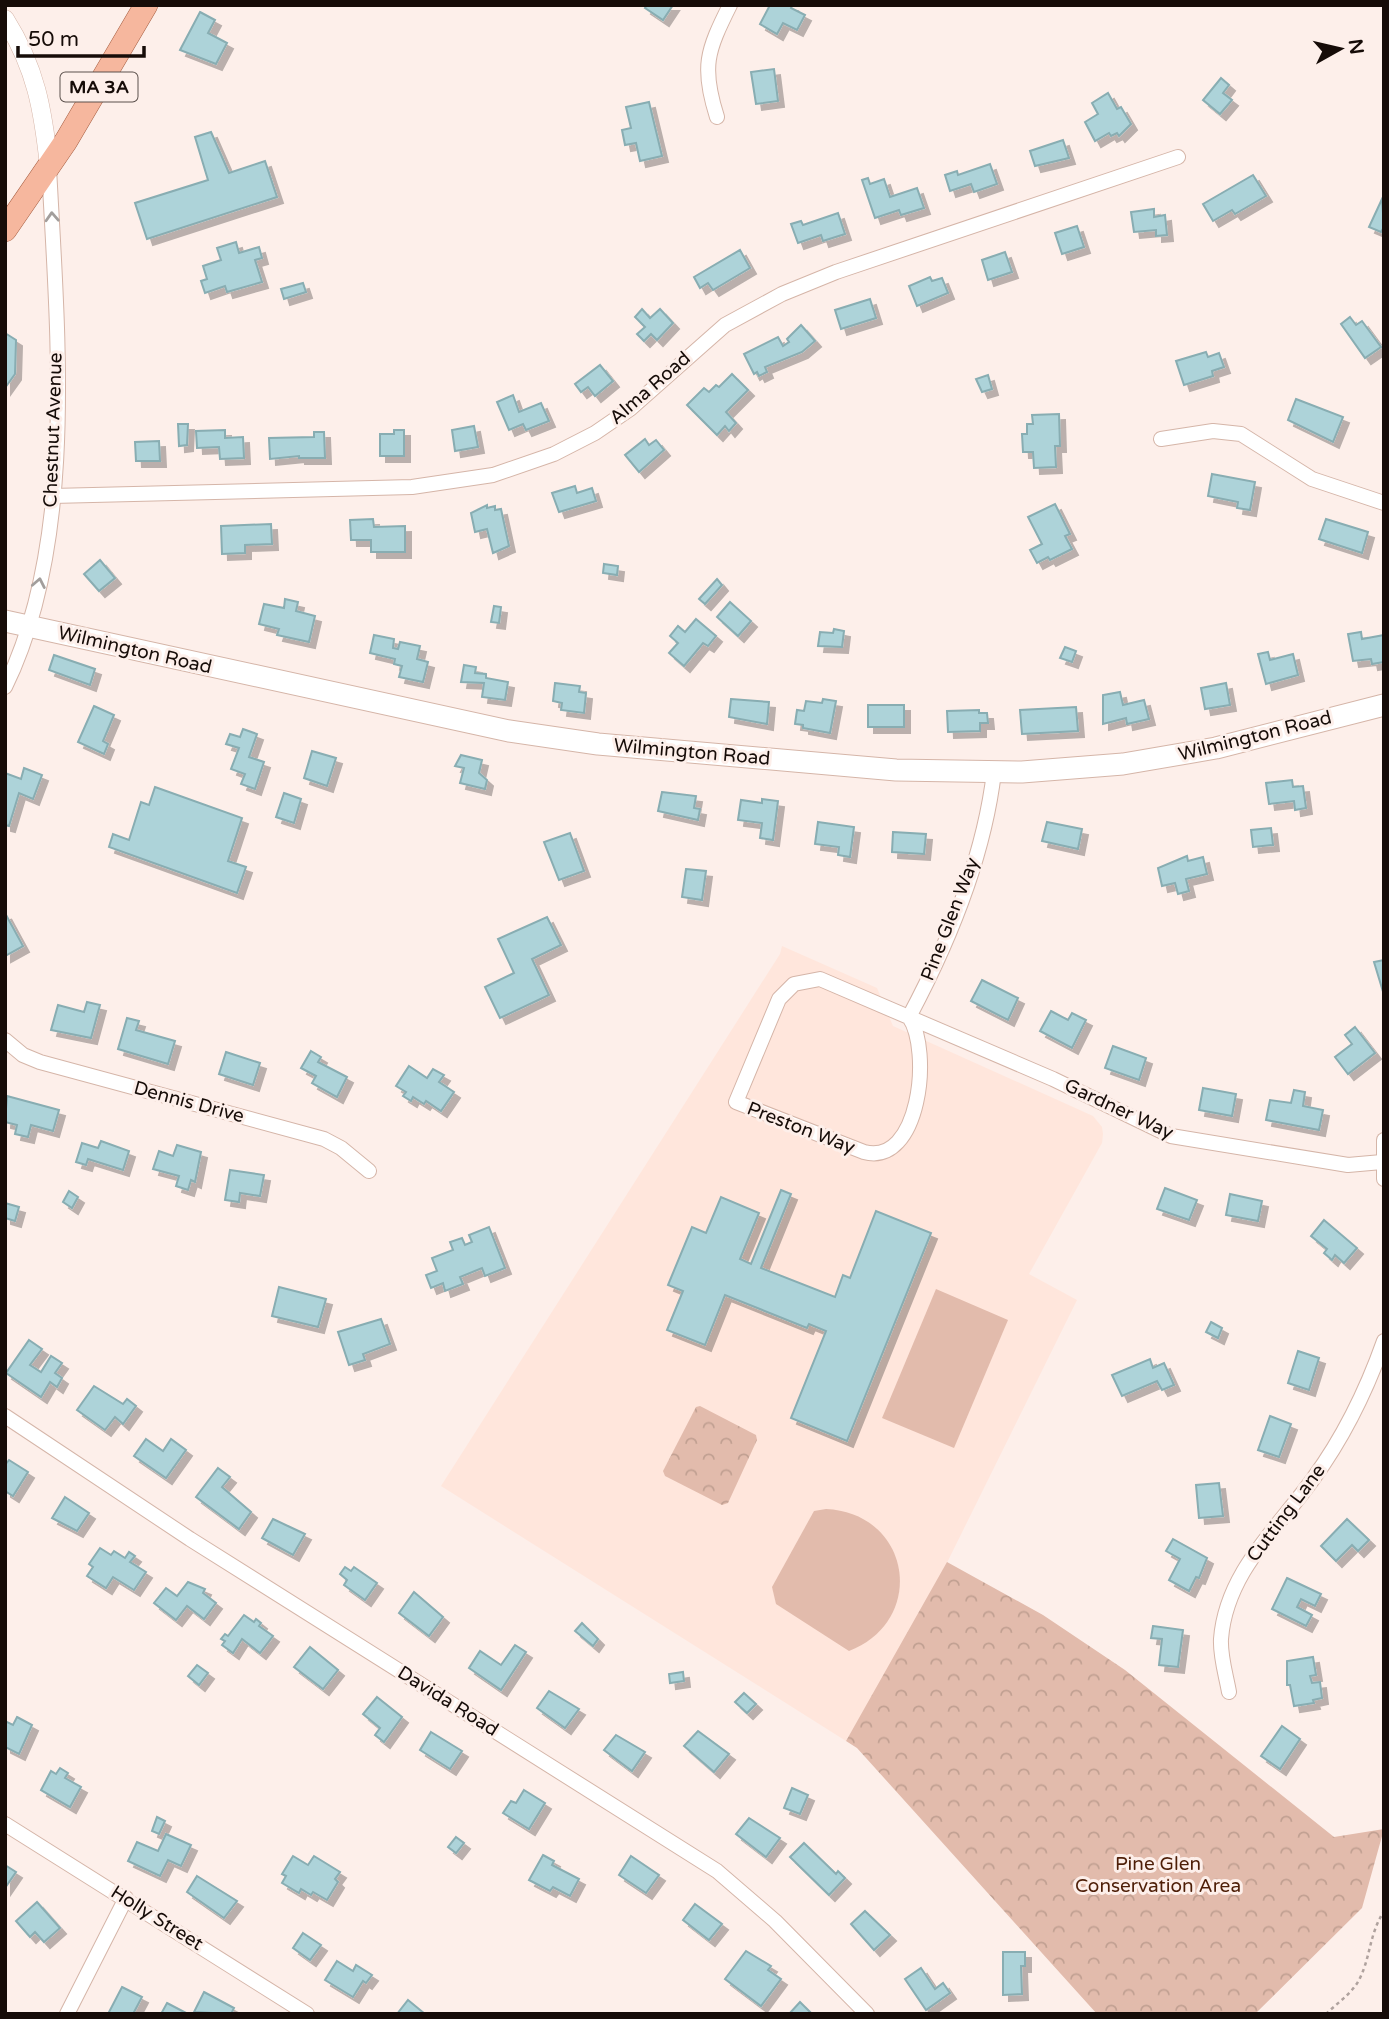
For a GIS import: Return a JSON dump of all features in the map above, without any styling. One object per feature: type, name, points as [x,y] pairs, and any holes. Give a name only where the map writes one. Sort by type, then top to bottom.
[{"type":"main road","name":"MA 3A","points":[[5,230],[49,166],[146,5]]},
{"type":"main road","name":"Wilmington Road","points":[[5,621],[358,700],[562,740],[896,770],[994,772],[1093,768],[1161,759],[1384,705]]},
{"type":"street","points":[[717,117],[708,88],[707,63],[730,5]]},
{"type":"street","points":[[5,19],[18,40],[37,83],[49,166]]},
{"type":"street","name":"Alma Road","points":[[52,496],[412,487],[471,480],[502,472],[554,454],[613,421],[716,332],[782,294],[836,272],[1178,157]]},
{"type":"street","name":"Chestnut Avenue","points":[[5,687],[29,626],[46,544],[52,496],[57,409],[49,166]]},
{"type":"street","points":[[1161,439],[1213,431],[1241,435],[1312,479],[1384,503]]},
{"type":"street","name":"Pine Glen Way","points":[[909,1017],[943,950],[984,825],[994,772]]},
{"type":"street","name":"Preston Way","points":[[809,979],[825,980],[909,1017],[919,1044],[920,1082],[904,1134],[891,1150],[878,1154],[864,1152],[736,1102],[777,1004],[794,984],[809,979]]},
{"type":"street","name":"Gardner Way","points":[[909,1017],[1053,1079],[1171,1136],[1348,1165],[1382,1163]]},
{"type":"street","name":"Dennis Drive","points":[[5,1040],[23,1055],[40,1062],[324,1139],[341,1148],[369,1171]]},
{"type":"street","points":[[1384,1140],[1384,1179]]},
{"type":"street","name":"Cutting Lane","points":[[1229,1692],[1221,1640],[1236,1585],[1254,1553],[1326,1460],[1358,1402],[1384,1341]]},
{"type":"street","name":"Davida Road","points":[[5,1416],[190,1539],[717,1871],[775,1921],[867,2014]]},
{"type":"street","name":"Holly Street","points":[[5,1824],[307,2014]]},
{"type":"street","points":[[67,2014],[126,1898]]},
{"type":"path","points":[[1326,2014],[1355,1987],[1364,1968],[1374,1926],[1384,1911]]},
{"type":"shaded area","points":[[782,946],[877,988],[893,1026],[1093,1116],[1102,1127],[1103,1134],[1102,1143],[1029,1274],[1077,1300],[933,1591],[846,1741],[441,1486],[780,954]]},
{"type":"green space","points":[[936,1289],[1008,1320],[954,1448],[882,1418]]},
{"type":"green space","points":[[700,1406],[756,1435],[757,1440],[728,1503],[722,1505],[665,1476],[663,1471],[696,1407]]},
{"type":"green space","points":[[826,1509],[855,1515],[877,1529],[891,1548],[899,1570],[899,1594],[891,1616],[874,1636],[849,1651],[776,1604],[772,1587],[814,1511]]},
{"type":"green space","name":"Pine Glen Conservation Area","points":[[947,1562],[1043,1615],[1125,1670],[1334,1837],[1384,1829],[1362,1908],[1255,2014],[1097,2014],[857,1748],[846,1741]]},
{"type":"building","points":[[647,5],[673,5],[663,20],[645,8]]},
{"type":"building","points":[[770,5],[792,5],[791,8],[805,15],[797,30],[783,23],[777,34],[760,24]]},
{"type":"building","points":[[200,12],[215,20],[208,33],[227,43],[216,64],[180,50]]},
{"type":"building","points":[[774,69],[778,101],[756,104],[751,72]]},
{"type":"building","points":[[1221,78],[1229,85],[1223,93],[1232,100],[1220,114],[1203,100]]},
{"type":"building","points":[[1108,93],[1117,109],[1121,107],[1131,124],[1119,136],[1117,133],[1111,136],[1109,133],[1095,141],[1085,122],[1098,114],[1092,103]]},
{"type":"building","points":[[649,102],[662,156],[640,161],[636,143],[625,145],[622,130],[631,128],[626,107]]},
{"type":"building","points":[[211,132],[229,173],[265,161],[277,197],[147,239],[135,203],[208,180],[195,137]]},
{"type":"building","points":[[1063,140],[1069,158],[1035,166],[1030,151]]},
{"type":"building","points":[[990,164],[997,184],[974,192],[971,184],[950,191],[945,175],[957,171],[958,175]]},
{"type":"building","points":[[1253,175],[1266,196],[1235,214],[1232,210],[1213,221],[1203,204]]},
{"type":"building","points":[[868,178],[870,184],[884,179],[890,197],[917,188],[924,208],[901,215],[899,210],[875,218],[862,180]]},
{"type":"building","points":[[1382,199],[1384,227],[1381,232],[1369,227]]},
{"type":"building","points":[[1154,209],[1154,217],[1165,215],[1167,235],[1156,236],[1156,230],[1134,232],[1131,212]]},
{"type":"building","points":[[838,213],[845,234],[823,241],[821,235],[798,243],[791,224],[801,221],[803,225]]},
{"type":"building","points":[[1077,226],[1084,247],[1062,254],[1055,233]]},
{"type":"building","points":[[236,242],[239,253],[259,247],[262,258],[255,260],[262,282],[227,292],[225,286],[205,293],[201,281],[207,279],[203,266],[221,260],[217,248]]},
{"type":"building","points":[[740,250],[750,268],[713,290],[708,283],[700,288],[694,277]]},
{"type":"building","points":[[1005,252],[1012,272],[988,280],[982,260]]},
{"type":"building","points":[[930,277],[932,281],[942,278],[948,293],[917,306],[909,286]]},
{"type":"building","points":[[303,283],[306,292],[284,299],[281,289]]},
{"type":"building","points":[[870,299],[876,318],[841,329],[835,310]]},
{"type":"building","points":[[642,309],[650,318],[660,309],[673,323],[657,340],[651,334],[644,341],[637,334],[645,327],[635,317]]},
{"type":"building","points":[[1350,317],[1356,325],[1362,321],[1381,347],[1365,358],[1341,324]]},
{"type":"building","points":[[801,325],[815,341],[802,352],[765,367],[767,372],[759,376],[757,372],[754,374],[744,354],[778,337],[783,346]]},
{"type":"building","points":[[5,333],[16,340],[15,374],[5,388]]},
{"type":"building","points":[[1206,352],[1208,357],[1219,353],[1224,367],[1212,371],[1213,376],[1184,385],[1176,361]]},
{"type":"building","points":[[600,365],[613,381],[595,396],[588,387],[581,392],[575,384]]},
{"type":"building","points":[[732,374],[748,390],[726,412],[736,423],[729,431],[725,426],[717,435],[687,405],[704,388],[709,392],[716,385],[719,387]]},
{"type":"building","points":[[988,375],[992,389],[982,392],[976,379]]},
{"type":"building","points":[[513,395],[519,412],[541,403],[549,421],[526,430],[523,424],[509,430],[497,402]]},
{"type":"building","points":[[1296,399],[1343,417],[1333,442],[1288,420]]},
{"type":"building","points":[[1059,414],[1060,446],[1055,446],[1056,467],[1034,468],[1033,452],[1023,452],[1022,434],[1027,434],[1027,424],[1033,424],[1032,415]]},
{"type":"building","points":[[178,424],[188,424],[187,445],[179,446]]},
{"type":"building","points":[[474,426],[478,447],[455,451],[452,430]]},
{"type":"building","points":[[225,430],[225,438],[243,437],[244,458],[220,459],[219,447],[197,448],[196,431]]},
{"type":"building","points":[[394,430],[404,430],[404,456],[380,456],[380,434],[394,434]]},
{"type":"building","points":[[314,432],[324,432],[325,458],[299,456],[270,459],[269,438],[314,437]]},
{"type":"building","points":[[645,439],[649,445],[656,440],[664,450],[639,472],[625,455]]},
{"type":"building","points":[[159,441],[160,461],[136,461],[135,442]]},
{"type":"building","points":[[1212,474],[1255,482],[1250,510],[1237,508],[1238,502],[1208,496]]},
{"type":"building","points":[[575,486],[577,493],[592,488],[596,501],[559,512],[552,493]]},
{"type":"building","points":[[1055,504],[1070,534],[1065,536],[1072,549],[1037,563],[1030,550],[1042,544],[1028,517]]},
{"type":"building","points":[[487,505],[487,508],[495,506],[495,510],[501,509],[509,546],[493,553],[487,529],[475,532],[471,513]]},
{"type":"building","points":[[373,519],[374,527],[405,526],[405,552],[371,552],[371,540],[351,540],[350,520]]},
{"type":"building","points":[[1326,519],[1368,532],[1362,553],[1319,539]]},
{"type":"building","points":[[271,524],[272,544],[245,545],[245,553],[222,554],[221,526]]},
{"type":"building","points":[[100,560],[115,578],[99,591],[84,574]]},
{"type":"building","points":[[604,564],[618,566],[617,575],[603,573]]},
{"type":"building","points":[[717,579],[722,585],[705,604],[699,599]]},
{"type":"building","points":[[285,599],[298,602],[296,611],[315,616],[309,642],[277,635],[279,629],[259,624],[264,604],[284,608]]},
{"type":"building","points":[[730,602],[751,621],[738,636],[717,617]]},
{"type":"building","points":[[494,606],[501,607],[499,623],[491,622]]},
{"type":"building","points":[[696,619],[716,636],[708,646],[703,643],[684,666],[669,653],[678,643],[670,636],[678,626],[685,632]]},
{"type":"building","points":[[834,629],[844,631],[842,647],[818,646],[820,632],[833,633]]},
{"type":"building","points":[[1361,632],[1362,639],[1384,635],[1384,662],[1372,664],[1371,659],[1353,661],[1348,634]]},
{"type":"building","points":[[374,635],[394,639],[393,648],[398,649],[400,642],[420,646],[417,659],[428,662],[423,682],[399,677],[402,666],[394,664],[395,659],[370,653]]},
{"type":"building","points":[[1065,647],[1076,651],[1072,662],[1060,658]]},
{"type":"building","points":[[1268,652],[1270,660],[1293,654],[1298,675],[1266,684],[1258,654]]},
{"type":"building","points":[[54,655],[95,669],[90,685],[49,670]]},
{"type":"building","points":[[464,665],[476,667],[475,673],[486,674],[486,678],[508,682],[505,700],[482,697],[484,683],[461,682]]},
{"type":"building","points":[[555,683],[580,686],[579,692],[586,693],[584,713],[561,710],[562,703],[553,701]]},
{"type":"building","points":[[1226,683],[1230,705],[1205,709],[1201,688]]},
{"type":"building","points":[[1120,692],[1123,705],[1144,700],[1149,719],[1127,724],[1126,718],[1103,724],[1103,695]]},
{"type":"building","points":[[731,699],[769,702],[767,724],[729,717]]},
{"type":"building","points":[[823,699],[836,701],[830,733],[795,724],[797,710],[804,711],[806,701],[822,703]]},
{"type":"building","points":[[868,705],[904,705],[904,727],[868,727]]},
{"type":"building","points":[[94,706],[114,715],[103,741],[108,744],[104,754],[78,742]]},
{"type":"building","points":[[1076,707],[1078,731],[1022,734],[1020,710]]},
{"type":"building","points":[[979,710],[979,713],[987,713],[988,723],[980,723],[980,731],[948,732],[947,711]]},
{"type":"building","points":[[243,729],[257,734],[249,757],[264,762],[255,789],[241,784],[245,774],[231,769],[239,748],[226,744],[230,734],[240,737]]},
{"type":"building","points":[[312,751],[336,758],[327,786],[304,778]]},
{"type":"building","points":[[461,755],[482,760],[479,773],[487,780],[485,789],[460,783],[464,768],[455,766]]},
{"type":"building","points":[[24,768],[42,775],[33,799],[19,793],[9,826],[5,825],[5,773],[21,779]]},
{"type":"building","points":[[1292,780],[1293,787],[1303,786],[1306,808],[1295,810],[1294,801],[1269,804],[1266,783]]},
{"type":"building","points":[[155,787],[242,818],[228,861],[246,867],[237,893],[109,847],[113,834],[129,840],[141,802],[149,805]]},
{"type":"building","points":[[662,792],[696,796],[694,808],[700,809],[698,820],[658,811]]},
{"type":"building","points":[[284,793],[301,799],[294,823],[276,817]]},
{"type":"building","points":[[762,799],[778,801],[773,840],[760,838],[762,823],[738,820],[741,800],[762,803]]},
{"type":"building","points":[[818,822],[854,827],[850,857],[838,855],[839,847],[815,844]]},
{"type":"building","points":[[1047,822],[1082,829],[1078,849],[1042,841]]},
{"type":"building","points":[[1271,828],[1273,845],[1253,847],[1251,830]]},
{"type":"building","points":[[893,832],[926,834],[924,854],[892,852]]},
{"type":"building","points":[[570,833],[584,871],[559,880],[544,842]]},
{"type":"building","points":[[1187,856],[1188,861],[1203,857],[1207,874],[1186,879],[1189,891],[1178,894],[1175,883],[1162,886],[1158,868]]},
{"type":"building","points":[[686,869],[706,871],[702,900],[682,897]]},
{"type":"building","points":[[5,913],[23,946],[5,956]]},
{"type":"building","points":[[547,917],[561,945],[532,959],[549,995],[500,1018],[485,987],[514,973],[498,939]]},
{"type":"building","points":[[1384,960],[1384,995],[1374,962]]},
{"type":"building","points":[[982,980],[1018,998],[1008,1020],[971,1001]]},
{"type":"building","points":[[87,1002],[100,1005],[91,1038],[51,1030],[58,1005],[84,1012]]},
{"type":"building","points":[[1051,1011],[1068,1020],[1072,1013],[1086,1020],[1072,1048],[1040,1031]]},
{"type":"building","points":[[127,1018],[139,1021],[136,1030],[175,1041],[168,1064],[118,1049]]},
{"type":"building","points":[[1355,1027],[1375,1053],[1348,1074],[1335,1057],[1352,1044],[1345,1035]]},
{"type":"building","points":[[1113,1046],[1146,1058],[1139,1080],[1105,1068]]},
{"type":"building","points":[[311,1051],[321,1057],[318,1062],[347,1077],[337,1097],[312,1083],[316,1076],[301,1068]]},
{"type":"building","points":[[226,1052],[260,1063],[253,1085],[219,1074]]},
{"type":"building","points":[[409,1066],[427,1078],[433,1069],[444,1075],[439,1082],[454,1092],[441,1111],[426,1101],[424,1104],[413,1097],[411,1101],[403,1096],[406,1092],[396,1086]]},
{"type":"building","points":[[1203,1088],[1236,1094],[1232,1116],[1199,1110]]},
{"type":"building","points":[[1294,1090],[1305,1092],[1303,1106],[1323,1110],[1319,1130],[1266,1120],[1270,1100],[1291,1103]]},
{"type":"building","points":[[7,1096],[59,1110],[53,1131],[31,1125],[28,1137],[15,1134],[17,1125],[5,1122]]},
{"type":"building","points":[[101,1141],[129,1151],[123,1170],[88,1159],[86,1165],[76,1162],[82,1143],[98,1148]]},
{"type":"building","points":[[177,1145],[201,1152],[195,1182],[191,1180],[188,1190],[176,1186],[179,1176],[153,1169],[159,1151],[173,1156]]},
{"type":"building","points":[[230,1170],[264,1175],[260,1196],[240,1193],[239,1202],[225,1200]]},
{"type":"building","points":[[1165,1188],[1197,1200],[1189,1220],[1157,1209]]},
{"type":"building","points":[[781,1190],[791,1194],[761,1268],[835,1297],[843,1275],[850,1278],[876,1211],[931,1233],[847,1441],[791,1418],[826,1331],[809,1324],[807,1328],[725,1295],[705,1345],[667,1330],[683,1291],[668,1285],[692,1227],[706,1233],[721,1197],[759,1213],[740,1259],[751,1264]]},
{"type":"building","points":[[69,1191],[78,1197],[72,1208],[63,1202]]},
{"type":"building","points":[[1230,1194],[1262,1201],[1258,1221],[1226,1215]]},
{"type":"building","points":[[5,1203],[19,1207],[15,1221],[5,1218]]},
{"type":"building","points":[[1324,1220],[1357,1248],[1344,1263],[1335,1255],[1332,1260],[1324,1253],[1327,1249],[1311,1236]]},
{"type":"building","points":[[489,1227],[505,1268],[485,1276],[482,1268],[460,1277],[463,1284],[445,1291],[443,1283],[431,1288],[426,1275],[437,1271],[432,1258],[453,1250],[450,1242],[462,1238],[465,1245],[472,1242],[469,1235]]},
{"type":"building","points":[[279,1287],[326,1299],[318,1327],[272,1316]]},
{"type":"building","points":[[381,1319],[390,1344],[363,1354],[365,1360],[349,1365],[338,1332]]},
{"type":"building","points":[[1211,1322],[1222,1328],[1218,1338],[1206,1332]]},
{"type":"building","points":[[29,1340],[42,1349],[30,1365],[41,1372],[51,1356],[62,1363],[55,1373],[62,1378],[57,1387],[50,1382],[41,1397],[6,1373]]},
{"type":"building","points":[[1298,1351],[1319,1358],[1309,1390],[1288,1383]]},
{"type":"building","points":[[1150,1359],[1153,1368],[1164,1363],[1174,1385],[1162,1390],[1157,1381],[1122,1396],[1112,1375]]},
{"type":"building","points":[[94,1386],[123,1404],[127,1399],[136,1406],[123,1424],[115,1417],[105,1430],[77,1410]]},
{"type":"building","points":[[1270,1416],[1291,1424],[1279,1457],[1258,1450]]},
{"type":"building","points":[[146,1439],[163,1451],[171,1439],[186,1450],[166,1478],[134,1456]]},
{"type":"building","points":[[9,1460],[28,1472],[13,1496],[5,1491],[5,1465]]},
{"type":"building","points":[[218,1468],[230,1477],[222,1487],[251,1512],[239,1529],[196,1497]]},
{"type":"building","points":[[1219,1483],[1223,1516],[1199,1518],[1196,1485]]},
{"type":"building","points":[[65,1497],[89,1513],[77,1531],[52,1518]]},
{"type":"building","points":[[273,1519],[305,1534],[293,1555],[262,1538]]},
{"type":"building","points":[[1347,1519],[1369,1540],[1358,1551],[1352,1545],[1336,1561],[1321,1546]]},
{"type":"building","points":[[1173,1539],[1207,1558],[1199,1578],[1196,1577],[1189,1591],[1169,1580],[1180,1559],[1166,1551]]},
{"type":"building","points":[[100,1548],[111,1555],[114,1551],[125,1558],[129,1552],[135,1556],[130,1562],[146,1572],[134,1590],[113,1577],[106,1588],[87,1576],[93,1567],[89,1564]]},
{"type":"building","points":[[345,1567],[351,1571],[354,1567],[377,1583],[365,1600],[344,1585],[347,1580],[340,1574]]},
{"type":"building","points":[[1287,1578],[1321,1594],[1315,1606],[1301,1599],[1297,1607],[1312,1615],[1306,1626],[1272,1609]]},
{"type":"building","points":[[188,1582],[205,1589],[203,1593],[216,1603],[204,1619],[187,1606],[176,1620],[154,1603],[166,1588],[177,1596]]},
{"type":"building","points":[[414,1592],[443,1617],[429,1636],[399,1613]]},
{"type":"building","points":[[244,1615],[254,1622],[256,1619],[261,1623],[259,1626],[273,1636],[260,1653],[242,1639],[233,1653],[222,1645],[225,1641],[221,1639],[225,1634],[228,1636]]},
{"type":"building","points":[[582,1623],[598,1639],[593,1646],[575,1631]]},
{"type":"building","points":[[1153,1626],[1183,1630],[1178,1667],[1159,1665],[1162,1639],[1151,1638]]},
{"type":"building","points":[[515,1645],[526,1652],[501,1690],[469,1668],[480,1651],[501,1665]]},
{"type":"building","points":[[310,1647],[338,1670],[323,1689],[294,1667]]},
{"type":"building","points":[[1313,1657],[1316,1675],[1310,1676],[1312,1683],[1320,1682],[1322,1698],[1313,1700],[1314,1703],[1294,1706],[1290,1685],[1287,1685],[1287,1661]]},
{"type":"building","points":[[197,1665],[208,1673],[199,1685],[188,1676]]},
{"type":"building","points":[[683,1672],[684,1681],[670,1683],[669,1674]]},
{"type":"building","points":[[549,1691],[579,1709],[565,1728],[537,1708]]},
{"type":"building","points":[[744,1693],[756,1704],[747,1713],[735,1702]]},
{"type":"building","points":[[377,1697],[402,1717],[384,1742],[375,1735],[380,1728],[363,1714]]},
{"type":"building","points":[[17,1717],[32,1725],[19,1754],[5,1747],[5,1721],[13,1725]]},
{"type":"building","points":[[1282,1726],[1300,1739],[1280,1769],[1261,1756]]},
{"type":"building","points":[[698,1731],[729,1754],[714,1772],[684,1746]]},
{"type":"building","points":[[431,1732],[462,1751],[450,1769],[420,1750]]},
{"type":"building","points":[[616,1735],[645,1752],[632,1771],[604,1750]]},
{"type":"building","points":[[60,1768],[68,1773],[65,1778],[81,1787],[70,1807],[41,1790],[51,1771],[56,1774]]},
{"type":"building","points":[[792,1788],[808,1795],[800,1814],[784,1808]]},
{"type":"building","points":[[524,1790],[545,1803],[529,1829],[503,1813],[511,1801],[516,1803]]},
{"type":"building","points":[[157,1817],[165,1821],[159,1834],[152,1831]]},
{"type":"building","points":[[749,1818],[780,1838],[766,1857],[736,1834]]},
{"type":"building","points":[[166,1834],[191,1845],[181,1866],[168,1860],[160,1876],[128,1861],[137,1842],[158,1851]]},
{"type":"building","points":[[456,1837],[464,1843],[456,1853],[448,1847]]},
{"type":"building","points":[[804,1843],[836,1874],[838,1871],[845,1878],[829,1895],[790,1857]]},
{"type":"building","points":[[543,1855],[554,1861],[552,1865],[579,1879],[570,1896],[553,1887],[550,1891],[529,1880]]},
{"type":"building","points":[[293,1856],[308,1865],[314,1856],[340,1872],[335,1879],[338,1882],[327,1900],[301,1889],[299,1893],[282,1883],[286,1876],[282,1874]]},
{"type":"building","points":[[631,1856],[659,1875],[646,1893],[619,1875]]},
{"type":"building","points":[[5,1865],[16,1872],[5,1888]]},
{"type":"building","points":[[197,1876],[237,1901],[224,1918],[187,1892]]},
{"type":"building","points":[[37,1902],[60,1928],[44,1942],[35,1932],[30,1937],[16,1921]]},
{"type":"building","points":[[695,1904],[722,1924],[709,1940],[683,1920]]},
{"type":"building","points":[[865,1911],[890,1935],[874,1950],[851,1924]]},
{"type":"building","points":[[303,1933],[321,1945],[310,1960],[293,1948]]},
{"type":"building","points":[[746,1951],[771,1966],[768,1970],[781,1979],[761,2006],[725,1979]]},
{"type":"building","points":[[1003,1952],[1025,1952],[1025,1966],[1021,1966],[1022,1994],[1003,1995]]},
{"type":"building","points":[[337,1961],[353,1971],[356,1965],[372,1975],[366,1983],[363,1981],[353,1997],[325,1980]]},
{"type":"building","points":[[921,1968],[935,1989],[943,1983],[950,1993],[926,2010],[905,1979]]},
{"type":"building","points":[[122,1987],[142,1997],[133,2014],[108,2014]]},
{"type":"building","points":[[204,1992],[234,2008],[231,2014],[194,2012]]},
{"type":"building","points":[[408,2000],[425,2014],[397,2014]]},
{"type":"building","points":[[800,2002],[812,2014],[789,2014]]},
{"type":"building","points":[[167,2003],[188,2014],[161,2014]]}]
